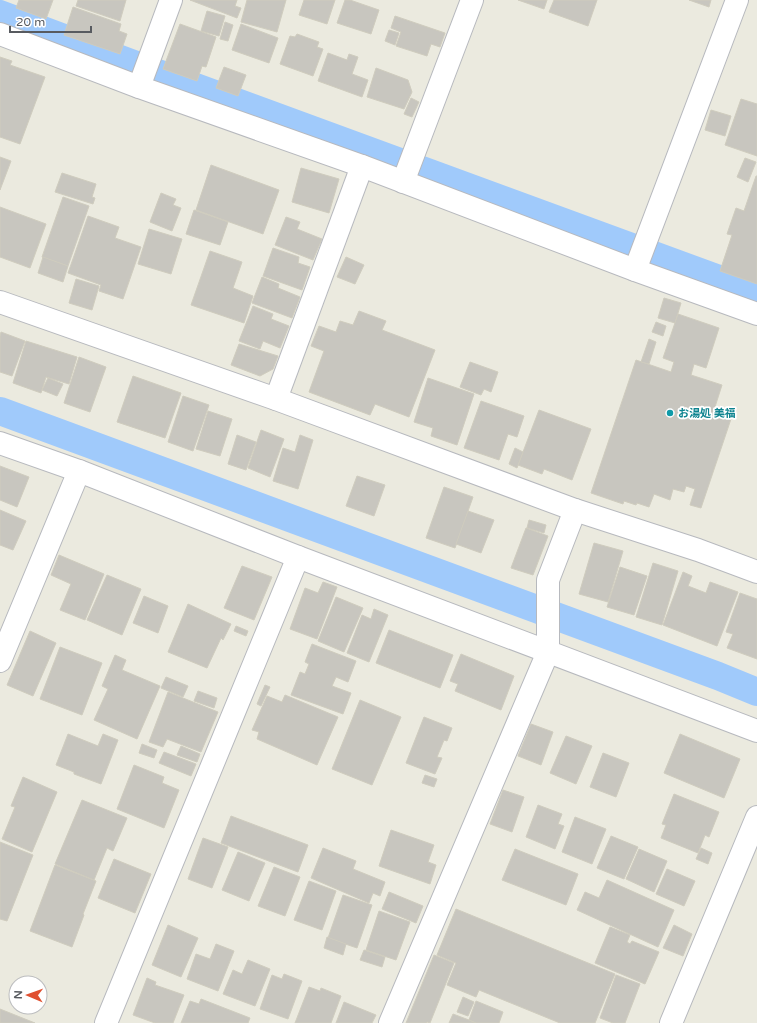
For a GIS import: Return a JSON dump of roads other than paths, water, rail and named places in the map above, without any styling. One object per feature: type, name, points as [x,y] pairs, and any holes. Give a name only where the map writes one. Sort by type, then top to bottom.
[{"type":"street","points":[[139,87],[171,0]]},
{"type":"street","points":[[403,182],[472,0]]},
{"type":"street","points":[[635,270],[737,0]]},
{"type":"street","points":[[0,34],[139,87],[362,166],[635,270],[757,314]]},
{"type":"street","points":[[276,399],[362,166]]},
{"type":"street","points":[[0,302],[276,399],[575,510],[698,550],[757,572]]},
{"type":"street","points":[[0,443],[79,471],[298,558],[757,731]]},
{"type":"street","points":[[0,661],[79,471]]},
{"type":"street","points":[[390,1023],[548,652],[548,580],[575,510]]},
{"type":"street","points":[[106,1023],[298,558]]},
{"type":"street","points":[[671,1023],[757,817]]},
{"type":"waterway","points":[[0,14],[757,293]]},
{"type":"waterway","points":[[0,411],[718,676],[757,692]]},
{"type":"place","name":"お湯処 美福","points":[[670,413]]}]
